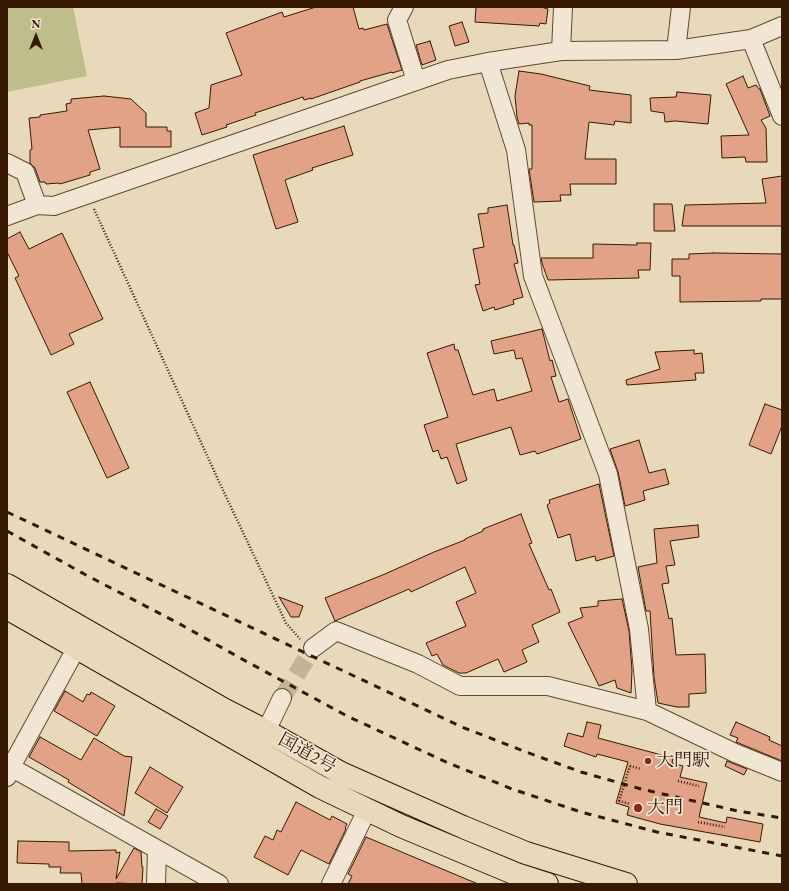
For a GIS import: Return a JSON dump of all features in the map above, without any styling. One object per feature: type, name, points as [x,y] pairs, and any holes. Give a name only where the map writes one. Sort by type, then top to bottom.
[{"type":"highway","name":"国道2号","points":[[7,585],[223,709],[266,731],[340,773],[526,853],[626,884]]},
{"type":"highway","name":"国道2号","points":[[7,608],[320,786],[367,810],[458,851],[516,874],[547,884]]},
{"type":"street","points":[[404,7],[397,20],[416,81]]},
{"type":"street","points":[[561,51],[563,7]]},
{"type":"street","points":[[676,50],[681,7]]},
{"type":"street","points":[[7,216],[37,205],[54,206],[448,70],[488,62],[561,51],[676,50],[751,39],[782,26]]},
{"type":"street","points":[[751,39],[782,116]]},
{"type":"street","points":[[488,62],[516,150],[533,276],[608,474],[638,629],[647,711]]},
{"type":"street","points":[[7,163],[25,172],[37,205]]},
{"type":"street","points":[[313,648],[336,631],[418,664],[460,686],[548,686],[647,711],[735,753],[782,772]]},
{"type":"street","points":[[77,647],[8,770],[218,884]]},
{"type":"street","points":[[266,731],[282,698]]},
{"type":"street","points":[[331,884],[367,810]]},
{"type":"street","points":[[156,884],[157,850]]},
{"type":"path","points":[[87,194],[286,623],[301,641],[313,648]]},
{"type":"path","points":[[630,804],[619,801],[630,766],[641,769]]},
{"type":"path","points":[[678,781],[699,786]]},
{"type":"path","points":[[698,822],[725,827]]},
{"type":"shaded area","points":[[7,7],[73,7],[87,76],[7,92]]},
{"type":"building","points":[[316,7],[353,7],[359,29],[363,28],[364,30],[387,24],[402,70],[360,81],[311,99],[304,100],[303,97],[255,113],[256,115],[202,135],[195,113],[209,108],[211,85],[242,75],[226,33],[282,12],[284,17]]},
{"type":"building","points":[[476,7],[541,7],[548,9],[546,24],[540,23],[539,26],[475,22]]},
{"type":"building","points":[[462,22],[469,42],[455,46],[449,26]]},
{"type":"building","points":[[430,41],[436,60],[422,65],[416,45]]},
{"type":"building","points":[[519,71],[541,74],[590,86],[589,90],[631,95],[631,123],[615,121],[614,125],[589,122],[585,159],[616,159],[616,184],[570,184],[571,195],[560,195],[561,201],[534,202],[529,169],[532,169],[532,125],[529,125],[529,123],[519,124],[517,117],[515,96]]},
{"type":"building","points":[[743,76],[748,88],[756,85],[760,89],[770,116],[761,120],[766,128],[767,162],[746,162],[745,157],[722,158],[721,136],[749,135],[726,84]]},
{"type":"building","points":[[677,92],[711,95],[708,124],[675,121],[665,122],[664,113],[651,111],[650,98],[676,97]]},
{"type":"building","points":[[104,96],[131,99],[146,113],[146,127],[167,127],[167,131],[171,131],[171,147],[120,147],[120,127],[88,130],[100,169],[90,172],[90,175],[60,184],[46,184],[45,182],[40,182],[35,168],[30,163],[30,150],[32,149],[29,118],[67,111],[66,104],[71,103],[71,99]]},
{"type":"building","points":[[344,126],[353,155],[312,168],[313,170],[285,180],[298,222],[276,229],[253,155]]},
{"type":"building","points":[[782,176],[782,226],[682,226],[685,205],[766,203],[762,179]]},
{"type":"building","points":[[654,204],[672,204],[675,231],[654,231]]},
{"type":"building","points":[[507,205],[513,245],[518,263],[514,264],[523,297],[513,300],[514,304],[495,310],[494,307],[483,311],[475,285],[480,284],[473,249],[484,247],[478,214],[488,213],[488,208]]},
{"type":"building","points":[[20,232],[29,249],[62,233],[103,319],[69,334],[74,344],[51,355],[15,278],[19,276],[7,252],[7,239]]},
{"type":"building","points":[[637,243],[651,243],[650,270],[638,270],[639,278],[548,280],[541,258],[593,258],[593,244],[637,245]]},
{"type":"building","points":[[689,254],[782,254],[782,299],[761,299],[761,301],[680,302],[680,276],[672,276],[672,259],[689,259]]},
{"type":"building","points":[[542,329],[550,361],[552,360],[556,376],[551,377],[559,402],[568,399],[581,439],[537,454],[535,451],[520,455],[511,427],[456,444],[467,480],[457,484],[447,457],[441,459],[438,450],[433,452],[424,425],[448,417],[427,353],[454,344],[455,350],[458,350],[473,395],[494,389],[497,401],[532,391],[522,358],[516,359],[514,350],[494,354],[491,341]]},
{"type":"building","points":[[694,350],[694,354],[702,353],[704,373],[695,373],[696,380],[627,385],[626,380],[660,369],[655,352]]},
{"type":"building","points":[[90,382],[129,468],[107,478],[67,392]]},
{"type":"building","points":[[765,404],[782,410],[782,426],[771,454],[749,445]]},
{"type":"building","points":[[639,440],[649,473],[665,469],[669,484],[643,491],[645,500],[625,506],[618,472],[610,449]]},
{"type":"building","points":[[599,484],[614,556],[596,561],[595,556],[576,561],[570,534],[558,538],[547,505],[550,503],[549,500]]},
{"type":"building","points":[[521,514],[532,543],[529,544],[549,590],[551,589],[560,612],[532,625],[539,642],[522,650],[527,662],[504,672],[498,659],[466,673],[459,673],[443,665],[437,654],[432,656],[426,643],[466,626],[456,602],[476,593],[465,567],[411,592],[409,589],[335,621],[325,598],[465,540],[483,531],[483,529]]},
{"type":"building","points":[[698,525],[699,537],[670,541],[675,565],[666,566],[669,583],[662,584],[669,619],[672,618],[676,655],[705,654],[706,693],[689,694],[689,707],[677,707],[658,703],[654,677],[650,611],[646,611],[638,567],[657,563],[654,529]]},
{"type":"building","points":[[279,597],[303,606],[299,617],[291,617]]},
{"type":"building","points":[[622,599],[629,631],[632,670],[631,693],[617,688],[615,680],[599,686],[568,623],[583,617],[580,608],[598,606],[598,601]]},
{"type":"building","points":[[65,691],[83,702],[87,694],[90,695],[91,692],[115,706],[97,736],[54,711]]},
{"type":"building","points":[[587,722],[601,725],[598,738],[673,758],[672,763],[683,766],[680,777],[707,783],[699,817],[726,823],[727,817],[763,824],[760,842],[660,824],[627,815],[629,807],[616,803],[628,762],[597,754],[596,757],[564,746],[568,733],[583,737]]},
{"type":"building","points":[[736,722],[770,737],[769,740],[782,746],[782,761],[736,742],[738,738],[730,735]]},
{"type":"building","points":[[40,737],[81,760],[94,738],[124,756],[132,757],[124,816],[68,782],[69,780],[29,757]]},
{"type":"building","points":[[727,761],[747,769],[744,775],[725,766]]},
{"type":"building","points":[[150,767],[183,787],[167,813],[135,793]]},
{"type":"building","points":[[296,802],[330,820],[332,816],[347,824],[329,864],[301,850],[288,875],[254,857],[265,836],[273,840],[277,830],[281,832]]},
{"type":"building","points":[[156,809],[168,816],[160,829],[148,822]]},
{"type":"building","points":[[366,837],[478,884],[348,884],[352,876],[348,874]]},
{"type":"building","points":[[18,841],[69,842],[69,851],[116,850],[116,853],[120,852],[116,879],[134,848],[141,852],[143,867],[142,884],[82,884],[81,873],[60,873],[61,867],[49,867],[49,864],[17,863]]},
{"type":"tunnel","points":[[282,698],[313,648]]},
{"type":"railway","points":[[7,512],[462,727],[581,772],[641,789],[738,811],[782,818]]},
{"type":"railway","points":[[7,531],[347,716],[446,762],[512,789],[581,812],[657,832],[782,856]]},
{"type":"place","name":"大門駅","points":[[648,761]]},
{"type":"place","name":"大門","points":[[638,808]]}]
